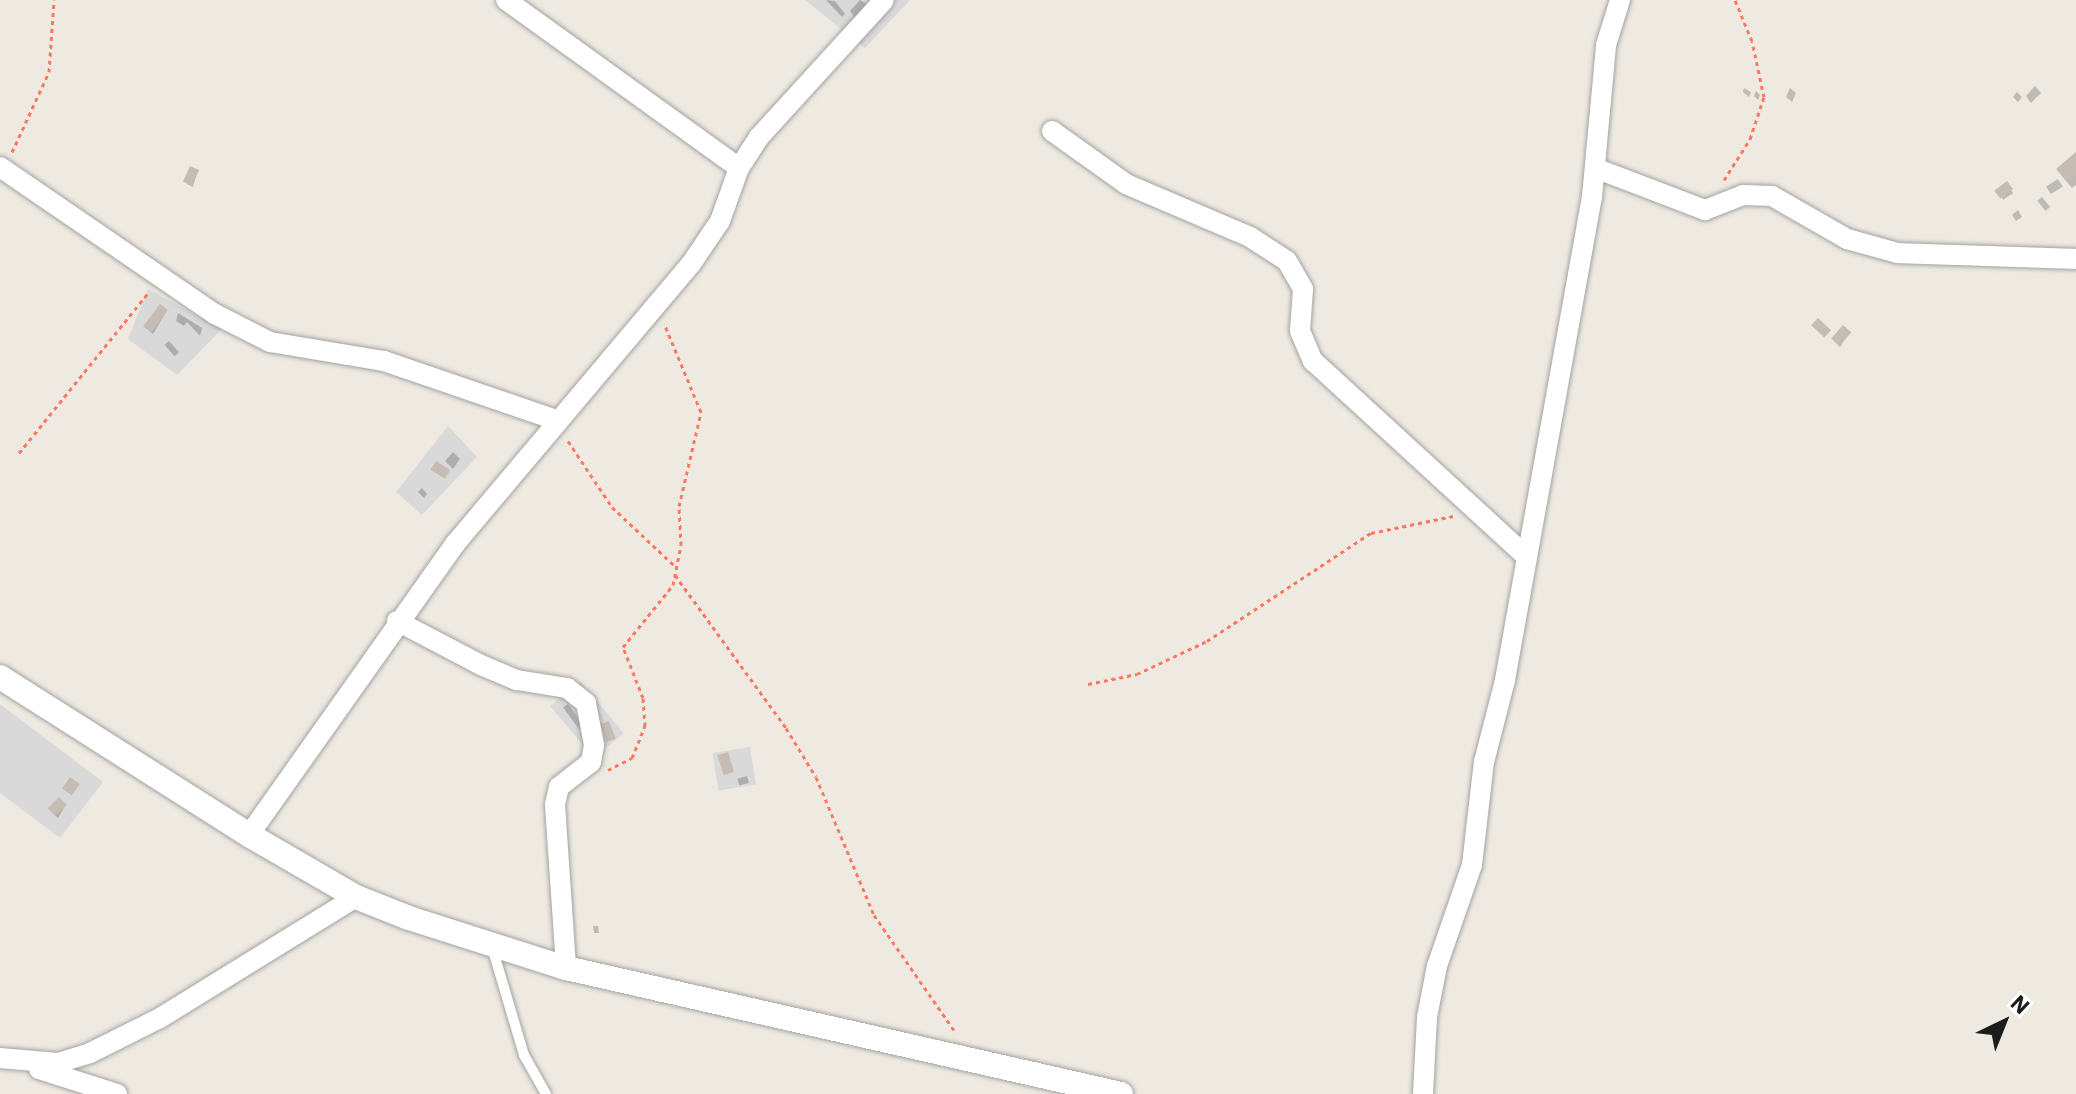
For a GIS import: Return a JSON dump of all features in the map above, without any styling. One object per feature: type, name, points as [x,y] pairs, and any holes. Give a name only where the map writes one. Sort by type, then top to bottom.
[{"type":"street","points":[[506,0],[739,168]]},
{"type":"street","points":[[249,835],[397,621],[556,420],[655,306],[720,221],[739,168],[759,137],[884,0]]},
{"type":"street","points":[[1423,1094],[1429,1004],[1472,865],[1484,762],[1505,680],[1595,168],[1606,45],[1620,0]]},
{"type":"street","points":[[1052,131],[1126,184],[1250,237],[1287,261],[1303,289],[1300,331],[1308,354],[1525,555]]},
{"type":"street","points":[[1,168],[215,314],[270,342],[384,361],[556,420]]},
{"type":"street","points":[[1595,168],[1705,210],[1755,194],[1772,196],[1821,226],[1874,249],[2076,259]]},
{"type":"street","points":[[397,621],[517,680],[579,695],[592,719],[594,745],[591,762],[578,776],[559,787],[555,805],[566,968]]},
{"type":"street","points":[[0,677],[249,835],[356,897],[492,947],[566,968],[1121,1094]]},
{"type":"street","points":[[10,1061],[58,1063],[123,1038],[356,897]]},
{"type":"street","points":[[10,1061],[117,1094]]},
{"type":"lane","points":[[492,947],[524,1055],[546,1094]]},
{"type":"path","points":[[1,168],[37,107],[49,72],[54,0]]},
{"type":"path","points":[[1705,210],[1750,139],[1764,97],[1752,41],[1735,0]]},
{"type":"path","points":[[19,453],[160,277]]},
{"type":"path","points":[[578,776],[620,768],[639,745],[646,713],[623,647],[631,631],[668,595],[677,568],[679,506],[701,412],[680,351],[655,306]]},
{"type":"path","points":[[556,420],[612,507],[677,568]]},
{"type":"path","points":[[1088,684],[1137,674],[1207,641],[1371,533],[1440,518],[1481,516]]},
{"type":"path","points":[[675,575],[794,740],[816,777],[874,915],[974,1061]]},
{"type":"shaded area","points":[[805,0],[910,0],[865,48]]},
{"type":"shaded area","points":[[148,289],[222,329],[177,375],[128,339]]},
{"type":"shaded area","points":[[448,426],[477,457],[422,515],[396,492]]},
{"type":"shaded area","points":[[580,681],[624,733],[594,758],[550,706]]},
{"type":"shaded area","points":[[0,704],[103,782],[60,838],[0,793]]},
{"type":"shaded area","points":[[750,747],[756,785],[718,790],[712,753]]},
{"type":"building","points":[[2076,152],[2076,175],[2067,182],[2056,169]]},
{"type":"building","points":[[190,166],[199,170],[192,186],[183,182]]},
{"type":"building","points":[[2007,181],[2013,189],[2000,199],[1994,191]]},
{"type":"building","points":[[160,304],[168,310],[151,332],[143,326]]},
{"type":"building","points":[[1818,318],[1831,330],[1824,338],[1811,325]]},
{"type":"building","points":[[1843,325],[1851,332],[1839,346],[1831,339]]},
{"type":"building","points":[[436,461],[450,470],[445,479],[431,469]]},
{"type":"building","points":[[609,721],[616,739],[606,742],[600,725]]},
{"type":"building","points":[[728,752],[734,772],[724,775],[717,755]]},
{"type":"building","points":[[70,777],[80,784],[72,795],[62,788]]},
{"type":"building","points":[[59,797],[67,805],[55,816],[48,808]]}]
